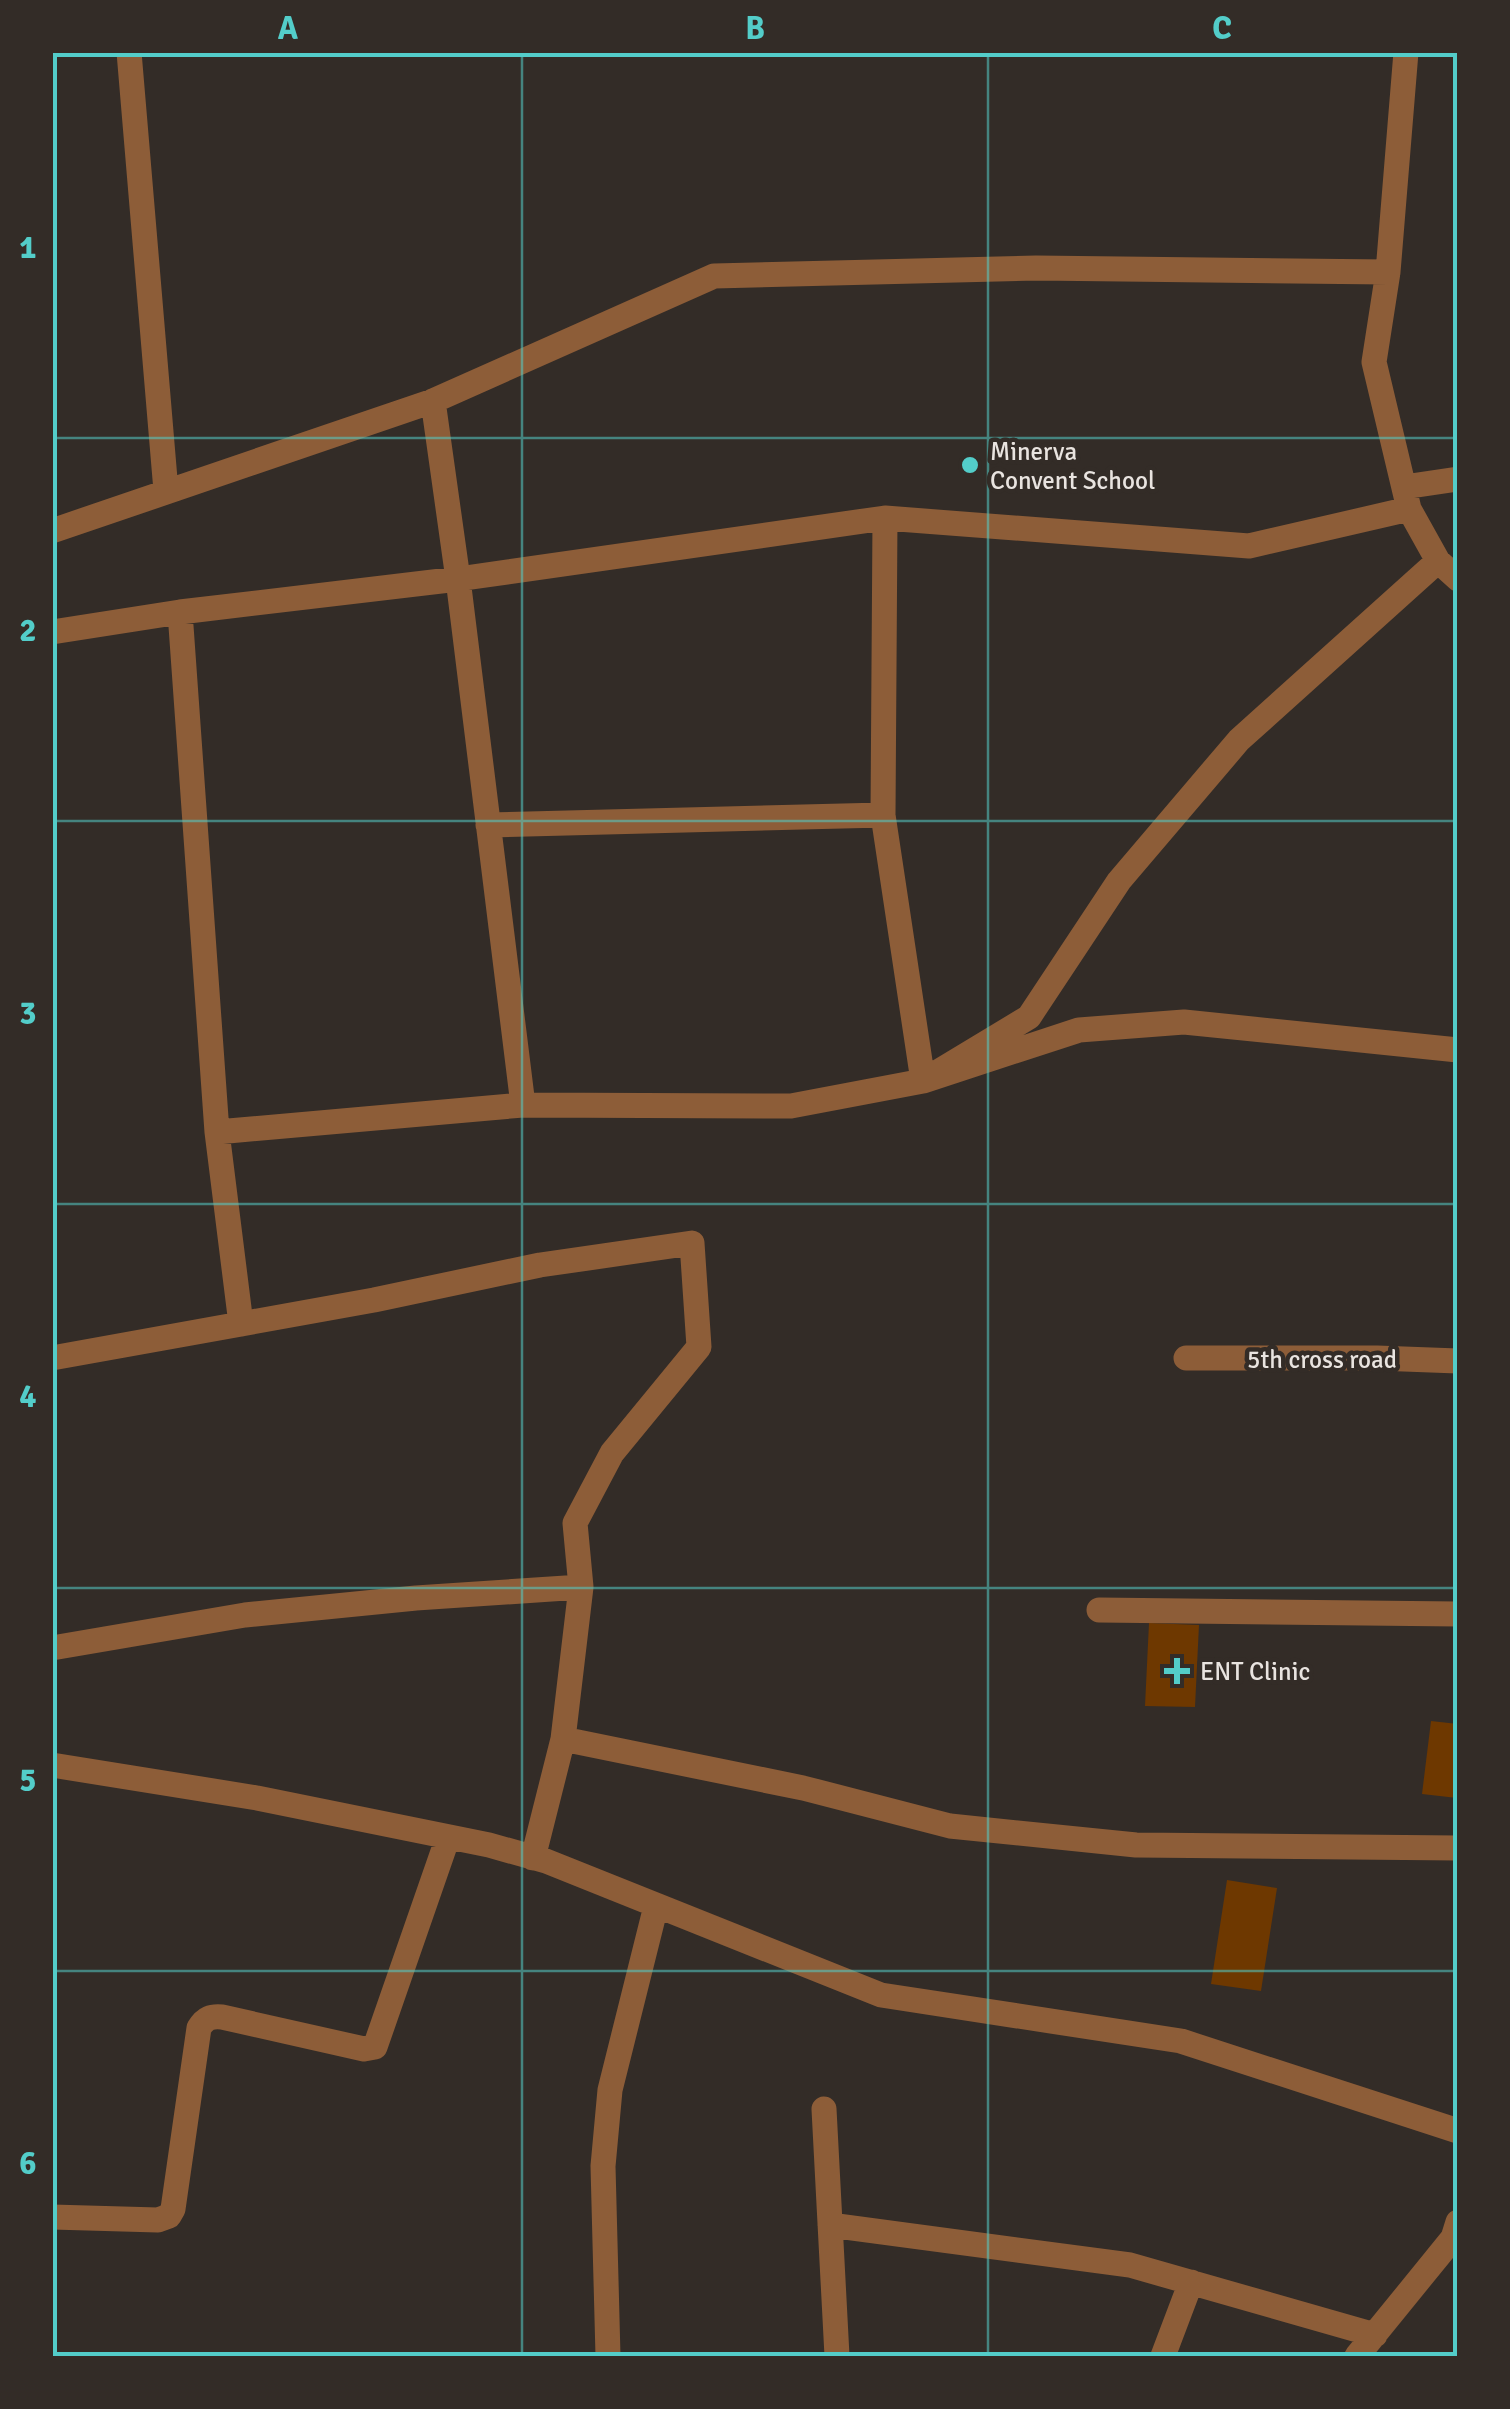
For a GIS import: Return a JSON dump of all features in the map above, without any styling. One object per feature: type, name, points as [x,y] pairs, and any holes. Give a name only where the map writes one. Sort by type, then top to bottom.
[{"type":"street","points":[[129,52],[166,492]]},
{"type":"street","points":[[1406,52],[1388,272],[1374,362],[1407,498],[1438,561],[1458,578]]},
{"type":"street","points":[[52,531],[432,400],[714,276],[1036,268],[1388,272]]},
{"type":"street","points":[[432,400],[524,1104]]},
{"type":"street","points":[[52,632],[885,518],[1249,546],[1458,479]]},
{"type":"street","points":[[885,518],[883,815],[924,1080]]},
{"type":"street","points":[[924,1080],[1029,1017],[1119,881],[1239,740],[1438,561]]},
{"type":"street","points":[[180,612],[217,1132],[241,1324]]},
{"type":"street","points":[[488,825],[883,815]]},
{"type":"street","points":[[217,1132],[524,1104],[791,1106],[924,1080],[1079,1030],[1184,1022],[1458,1050]]},
{"type":"street","points":[[52,1358],[540,1264],[692,1243],[699,1347],[612,1452],[576,1524],[580,1587],[563,1739],[539,1860]]},
{"type":"street","name":"5th cross road","points":[[1186,1358],[1458,1361]]},
{"type":"street","points":[[52,1648],[246,1615],[580,1587]]},
{"type":"street","points":[[1098,1610],[1458,1614]]},
{"type":"street","points":[[563,1739],[803,1788],[950,1826],[1136,1844],[1458,1848]]},
{"type":"street","points":[[52,1765],[257,1798],[539,1860],[881,1995],[1181,2041],[1458,2132]]},
{"type":"street","points":[[52,2217],[158,2220],[169,2216],[199,2028],[212,2016],[364,2049],[375,2046],[448,1837]]},
{"type":"street","points":[[608,2356],[603,2166],[610,2090],[656,1906]]},
{"type":"street","points":[[824,2109],[838,2356]]},
{"type":"street","points":[[1357,2356],[1452,2238],[1458,2222]]},
{"type":"street","points":[[830,2226],[1130,2265],[1375,2335]]},
{"type":"street","points":[[1163,2356],[1191,2282]]},
{"type":"building","points":[[1149,1623],[1199,1625],[1195,1707],[1145,1706]]},
{"type":"building","points":[[1431,1721],[1458,1724],[1457,1798],[1422,1794]]},
{"type":"building","points":[[1227,1880],[1277,1888],[1261,1991],[1211,1984]]},
{"type":"place","name":"Minerva Convent School","points":[[970,465]]},
{"type":"place","name":"ENT Clinic","points":[[1177,1671]]}]
